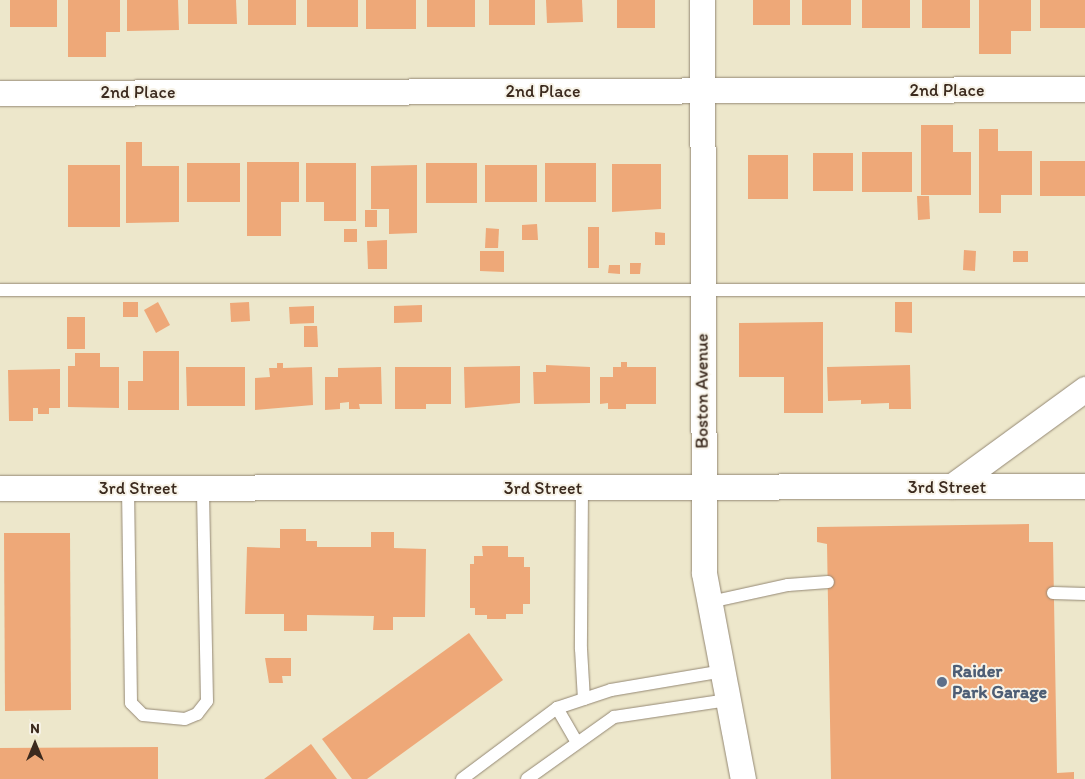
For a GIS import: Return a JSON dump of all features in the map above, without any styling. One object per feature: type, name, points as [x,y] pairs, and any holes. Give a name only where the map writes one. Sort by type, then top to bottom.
[{"type":"street","name":"Boston Avenue","points":[[702,0],[702,488],[704,573],[743,779]]},
{"type":"street","name":"2nd Place","points":[[0,93],[1085,89]]},
{"type":"street","points":[[952,486],[1085,389]]},
{"type":"street","name":"3rd Street","points":[[0,488],[1085,486]]},
{"type":"lane","points":[[0,290],[1085,290]]},
{"type":"lane","points":[[128,488],[131,704],[143,715],[185,719],[198,714],[207,701],[202,488]]},
{"type":"lane","points":[[582,488],[581,649],[584,699]]},
{"type":"lane","points":[[710,602],[795,584],[828,582]]},
{"type":"lane","points":[[1054,593],[1085,594]]},
{"type":"lane","points":[[462,779],[557,708],[611,690],[723,671]]},
{"type":"lane","points":[[527,779],[614,716],[728,700]]},
{"type":"lane","points":[[557,708],[577,742]]},
{"type":"building","points":[[10,0],[57,0],[57,27],[10,27]]},
{"type":"building","points":[[68,0],[120,0],[120,32],[106,32],[106,57],[68,57]]},
{"type":"building","points":[[127,0],[178,0],[179,30],[127,31]]},
{"type":"building","points":[[188,0],[236,0],[237,24],[188,24]]},
{"type":"building","points":[[248,0],[296,0],[296,25],[248,25]]},
{"type":"building","points":[[307,0],[358,0],[358,27],[307,27]]},
{"type":"building","points":[[366,0],[416,0],[416,29],[366,29]]},
{"type":"building","points":[[427,0],[475,0],[475,27],[427,27]]},
{"type":"building","points":[[489,0],[535,0],[535,25],[489,25]]},
{"type":"building","points":[[546,0],[582,0],[583,22],[547,23]]},
{"type":"building","points":[[617,0],[655,0],[655,28],[617,28]]},
{"type":"building","points":[[753,0],[790,0],[790,25],[753,25]]},
{"type":"building","points":[[802,0],[851,0],[851,25],[802,25]]},
{"type":"building","points":[[862,0],[910,0],[910,28],[862,28]]},
{"type":"building","points":[[922,0],[970,0],[970,28],[922,28]]},
{"type":"building","points":[[979,0],[1031,0],[1031,31],[1011,31],[1011,54],[979,54]]},
{"type":"building","points":[[1040,0],[1085,0],[1085,28],[1040,28]]},
{"type":"building","points":[[921,125],[953,125],[953,152],[971,152],[971,195],[921,195]]},
{"type":"building","points":[[979,129],[998,129],[998,151],[1032,151],[1032,195],[1001,195],[1001,213],[979,213]]},
{"type":"building","points":[[126,142],[142,142],[142,166],[179,166],[179,222],[126,223]]},
{"type":"building","points":[[862,152],[912,152],[912,192],[862,192]]},
{"type":"building","points":[[813,153],[853,153],[853,191],[813,191]]},
{"type":"building","points":[[748,155],[788,155],[788,199],[748,199]]},
{"type":"building","points":[[1040,161],[1085,161],[1085,196],[1040,196]]},
{"type":"building","points":[[247,162],[299,162],[299,202],[281,202],[281,236],[247,236]]},
{"type":"building","points":[[187,163],[240,163],[240,202],[187,202]]},
{"type":"building","points":[[306,163],[356,163],[356,221],[324,221],[324,202],[306,202]]},
{"type":"building","points":[[426,163],[477,163],[477,203],[426,203]]},
{"type":"building","points":[[545,163],[596,163],[596,202],[545,202]]},
{"type":"building","points":[[612,164],[661,164],[661,209],[612,212]]},
{"type":"building","points":[[68,165],[120,165],[120,227],[68,227]]},
{"type":"building","points":[[417,165],[417,233],[389,234],[389,209],[371,209],[371,166]]},
{"type":"building","points":[[485,165],[537,165],[537,202],[485,202]]},
{"type":"building","points":[[917,196],[929,196],[930,219],[918,220]]},
{"type":"building","points":[[365,210],[377,210],[377,227],[365,227]]},
{"type":"building","points":[[537,224],[538,240],[522,240],[522,225]]},
{"type":"building","points":[[588,227],[599,227],[599,268],[588,268]]},
{"type":"building","points":[[486,228],[499,229],[498,248],[485,248]]},
{"type":"building","points":[[344,229],[357,229],[357,242],[344,242]]},
{"type":"building","points":[[655,232],[665,233],[665,245],[655,245]]},
{"type":"building","points":[[387,240],[387,269],[368,269],[367,241]]},
{"type":"building","points":[[964,250],[976,251],[975,271],[963,270]]},
{"type":"building","points":[[480,251],[504,251],[504,272],[480,271]]},
{"type":"building","points":[[1013,251],[1028,251],[1028,262],[1013,262]]},
{"type":"building","points":[[630,263],[641,263],[640,274],[630,274]]},
{"type":"building","points":[[609,265],[620,265],[620,274],[608,273]]},
{"type":"building","points":[[123,302],[138,302],[138,317],[123,317]]},
{"type":"building","points":[[158,302],[170,325],[156,333],[144,310]]},
{"type":"building","points":[[249,302],[250,321],[231,322],[230,303]]},
{"type":"building","points":[[895,302],[912,302],[912,333],[895,332]]},
{"type":"building","points":[[422,305],[422,322],[394,323],[394,306]]},
{"type":"building","points":[[314,306],[314,323],[290,324],[289,307]]},
{"type":"building","points":[[67,317],[85,317],[85,349],[67,349]]},
{"type":"building","points":[[823,322],[823,413],[784,413],[784,377],[739,377],[739,323]]},
{"type":"building","points":[[304,326],[317,326],[318,347],[304,347]]},
{"type":"building","points":[[143,351],[179,351],[179,410],[128,410],[128,381],[143,381]]},
{"type":"building","points":[[75,353],[100,353],[100,367],[119,367],[119,408],[68,407],[68,366],[75,366]]},
{"type":"building","points":[[621,362],[627,362],[627,367],[656,367],[656,404],[626,404],[626,409],[608,409],[608,403],[600,404],[600,377],[613,377],[613,367],[621,367]]},
{"type":"building","points":[[277,363],[283,363],[283,368],[312,367],[313,405],[255,410],[255,378],[270,377],[269,368],[277,368]]},
{"type":"building","points":[[546,365],[590,367],[590,403],[534,404],[533,372],[546,372]]},
{"type":"building","points":[[910,365],[911,409],[889,409],[889,403],[861,404],[861,400],[828,401],[827,367]]},
{"type":"building","points":[[520,366],[520,403],[465,408],[464,367]]},
{"type":"building","points":[[186,367],[245,367],[245,406],[187,406]]},
{"type":"building","points":[[381,367],[382,404],[359,404],[360,409],[349,409],[349,402],[340,403],[340,409],[325,410],[325,377],[338,377],[338,368]]},
{"type":"building","points":[[395,367],[451,367],[451,404],[426,404],[426,409],[395,409]]},
{"type":"building","points":[[60,369],[60,408],[49,408],[49,414],[38,414],[38,408],[33,408],[33,421],[9,421],[8,370]]},
{"type":"building","name":"Raider Park Garage","points":[[1029,524],[1029,542],[1053,542],[1057,773],[1074,772],[1074,779],[831,779],[827,544],[817,542],[817,527]]},
{"type":"building","points":[[280,529],[306,529],[306,541],[317,541],[317,547],[371,547],[371,532],[394,532],[394,548],[426,549],[425,617],[393,617],[393,630],[373,630],[374,616],[307,615],[307,631],[284,631],[284,614],[245,614],[247,547],[280,548]]},
{"type":"building","points":[[4,533],[70,533],[71,710],[5,711]]},
{"type":"building","points":[[482,546],[508,546],[508,557],[524,557],[524,567],[530,567],[530,604],[523,604],[523,614],[506,614],[506,619],[487,619],[487,615],[475,615],[475,608],[470,608],[470,564],[474,564],[474,556],[483,556]]},
{"type":"building","points":[[469,633],[503,680],[367,779],[352,779],[322,739]]},
{"type":"building","points":[[265,658],[291,658],[291,676],[282,676],[283,683],[269,683]]},
{"type":"building","points":[[311,744],[337,779],[264,779]]},
{"type":"building","points":[[158,747],[158,779],[0,779],[0,748]]},
{"type":"place","name":"Raider Park Garage","points":[[942,682]]}]
